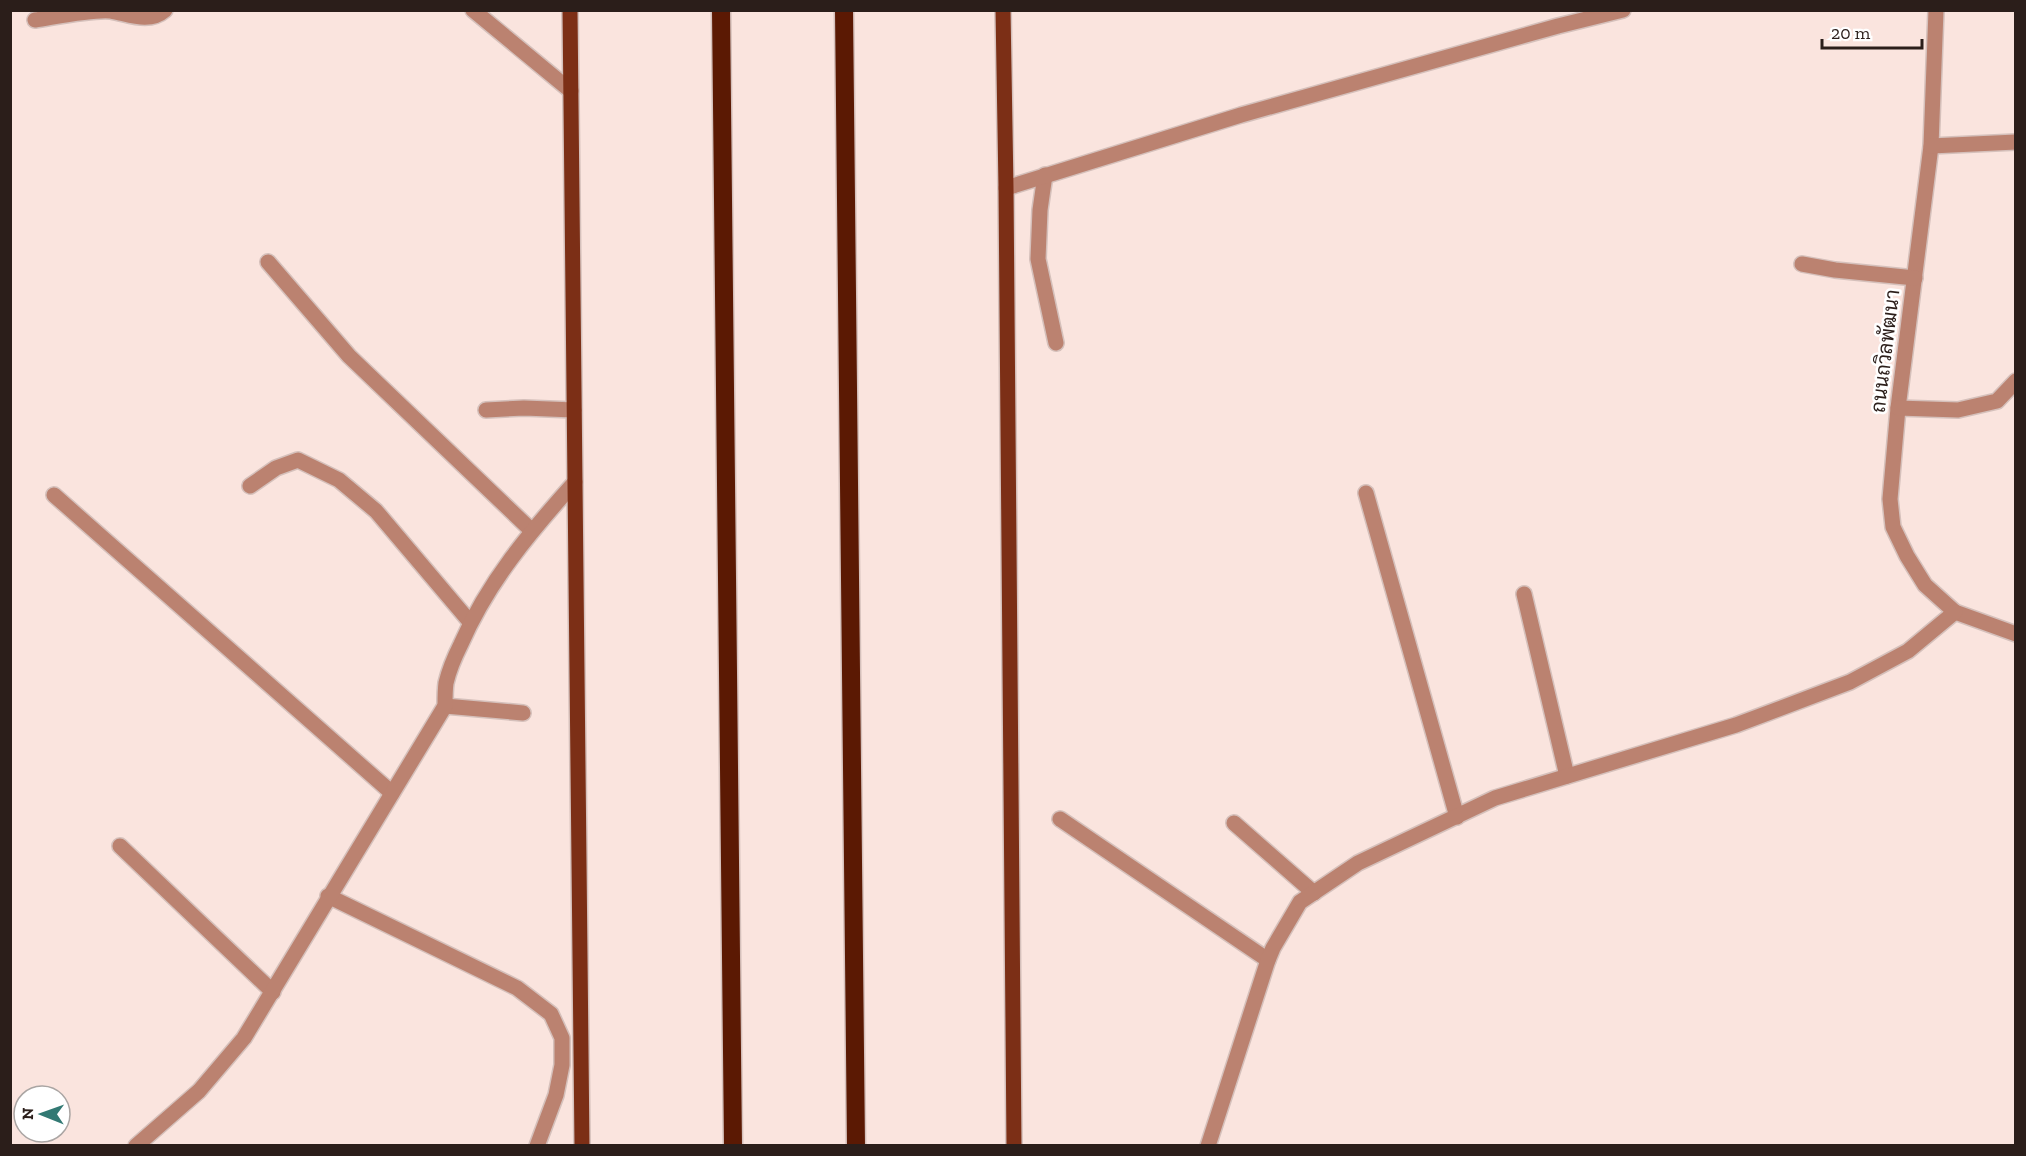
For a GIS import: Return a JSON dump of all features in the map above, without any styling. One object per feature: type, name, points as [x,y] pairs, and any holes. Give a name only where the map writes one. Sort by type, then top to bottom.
[{"type":"highway","points":[[721,10],[734,1146]]},
{"type":"highway","points":[[844,18],[856,1146]]},
{"type":"main road","points":[[570,10],[582,1146]]},
{"type":"main road","points":[[1003,10],[1014,1146]]},
{"type":"street","points":[[35,20],[108,11],[142,18],[160,15],[165,10]]},
{"type":"street","points":[[472,10],[571,91]]},
{"type":"street","points":[[1006,188],[1241,115],[1623,10]]},
{"type":"street","name":"ถนนถวิลพัฒนา","points":[[1936,10],[1931,146],[1898,408],[1890,499],[1893,527],[1925,585],[1955,612],[2016,634]]},
{"type":"street","points":[[1931,146],[2016,142]]},
{"type":"street","points":[[1045,175],[1040,210],[1038,259],[1056,343]]},
{"type":"street","points":[[268,262],[349,356],[531,530]]},
{"type":"street","points":[[1802,264],[1835,270],[1915,278]]},
{"type":"street","points":[[1898,408],[1958,410],[1997,401],[2016,381]]},
{"type":"street","points":[[486,410],[525,408],[574,410]]},
{"type":"street","points":[[250,486],[276,468],[298,460],[339,480],[376,511],[470,622]]},
{"type":"street","points":[[136,1146],[200,1091],[244,1038],[445,706],[446,683],[453,660],[470,622],[494,581],[531,530],[575,482]]},
{"type":"street","points":[[1366,493],[1457,817]]},
{"type":"street","points":[[54,495],[392,793]]},
{"type":"street","points":[[1524,594],[1567,776]]},
{"type":"street","points":[[1208,1146],[1268,960],[1300,902],[1358,862],[1495,798],[1736,725],[1850,682],[1908,651],[1955,612]]},
{"type":"street","points":[[445,706],[523,713]]},
{"type":"street","points":[[1060,819],[1268,960]]},
{"type":"street","points":[[1234,823],[1314,893]]},
{"type":"street","points":[[120,846],[273,992]]},
{"type":"street","points":[[328,896],[517,988],[551,1014],[562,1038],[562,1065],[556,1095],[537,1146]]}]
